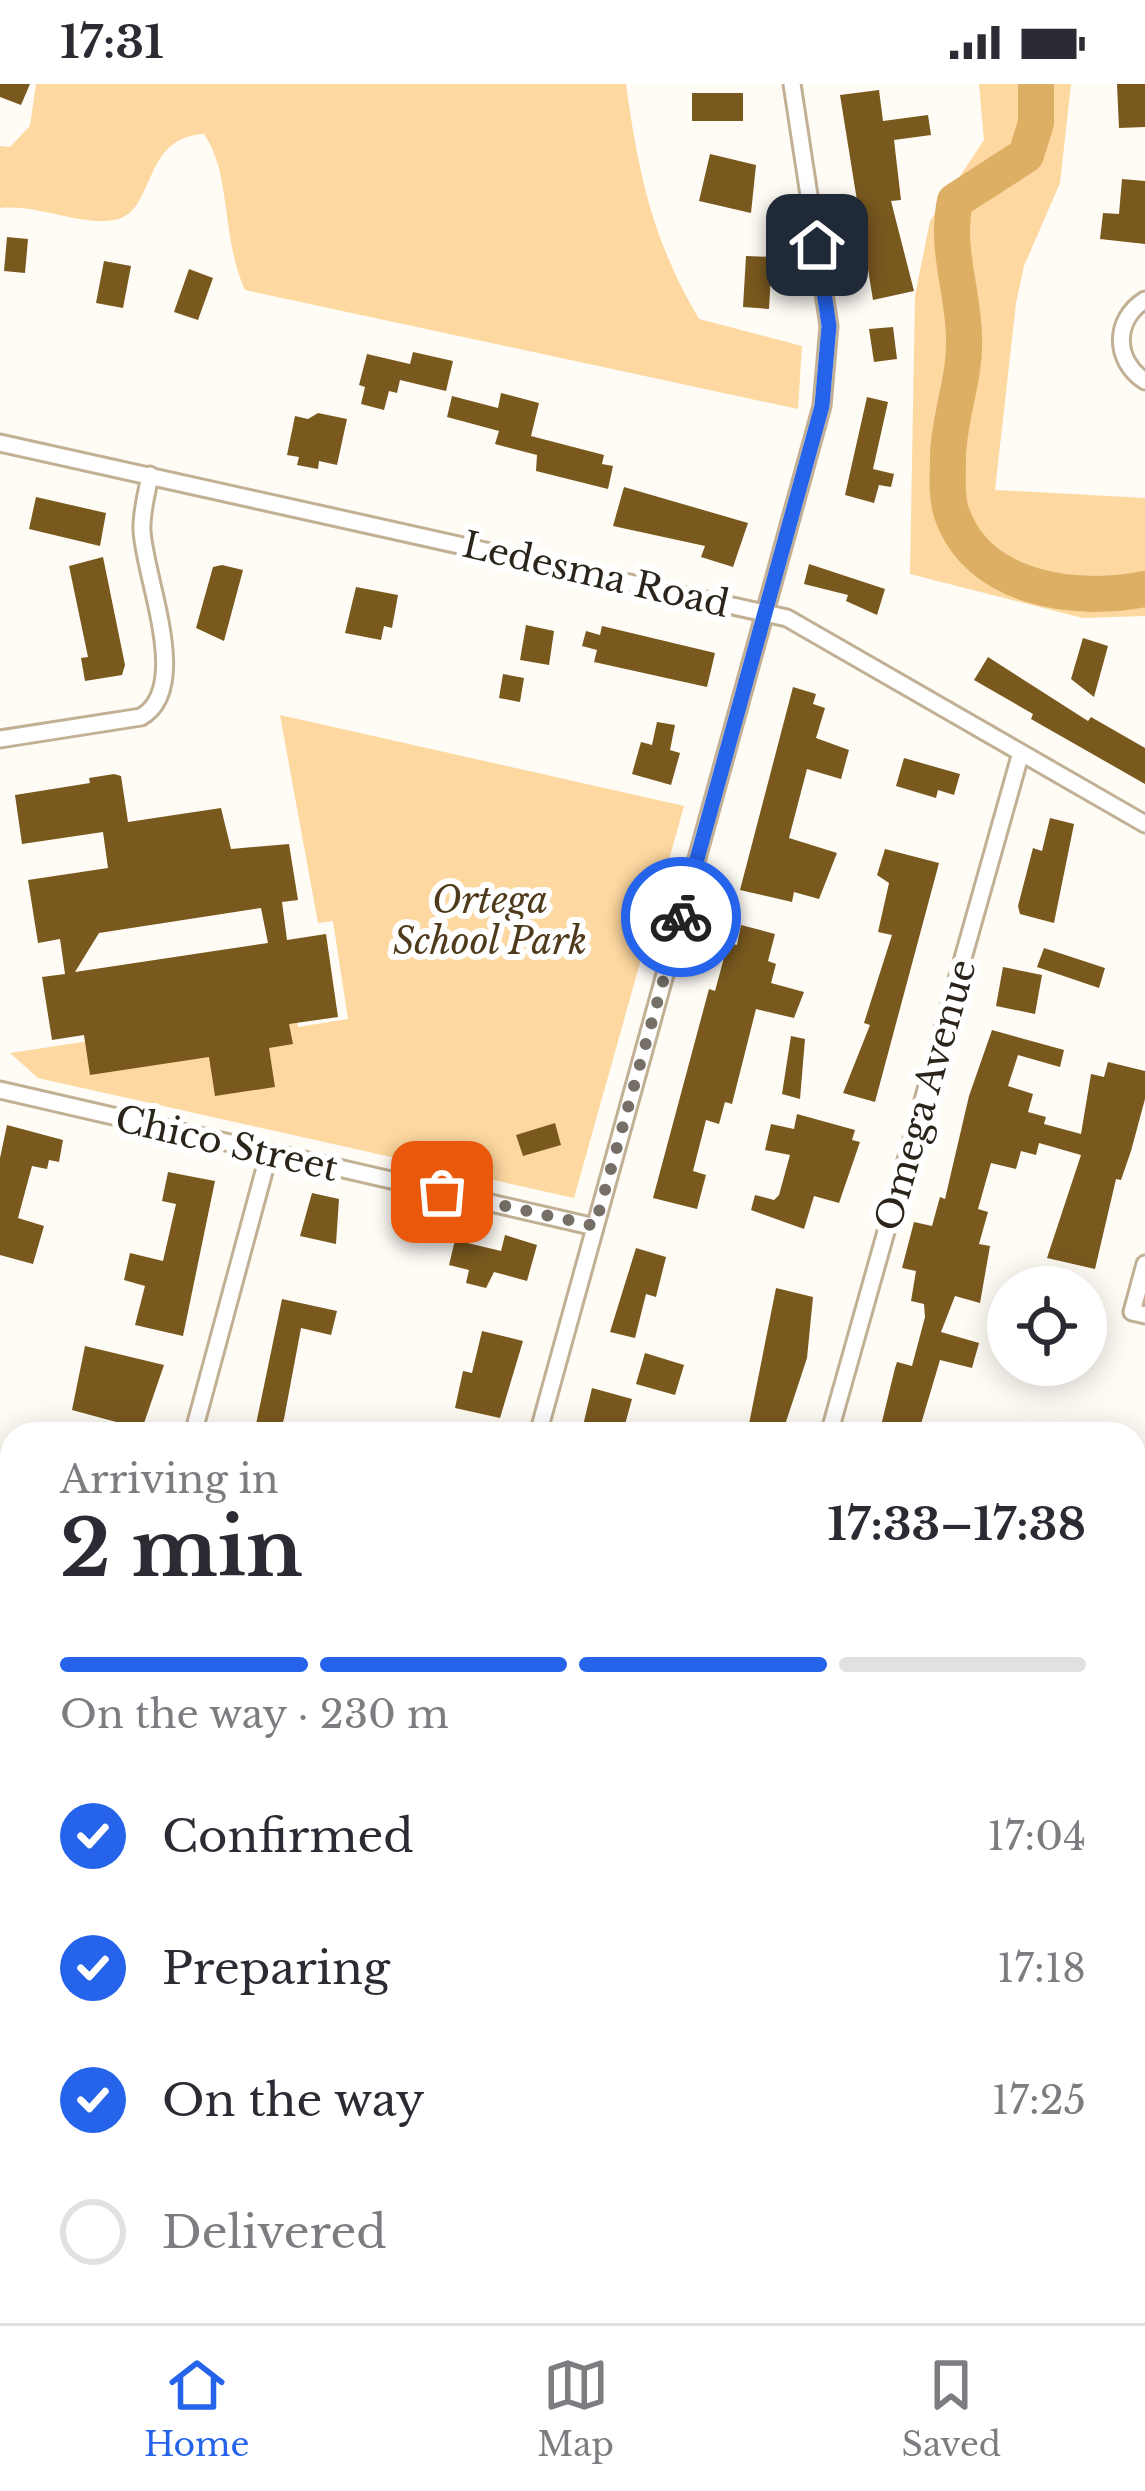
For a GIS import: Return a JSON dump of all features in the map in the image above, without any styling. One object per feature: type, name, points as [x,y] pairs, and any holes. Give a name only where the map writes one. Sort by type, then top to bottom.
[{"type":"street","points":[[541,1422],[766,612],[829,364],[829,326],[792,84]]},
{"type":"street","points":[[1145,300],[1126,319],[1120,334],[1127,365],[1145,381]]},
{"type":"street","name":"Ledesma Road","points":[[0,442],[766,612],[801,624],[1020,756],[1145,824]]},
{"type":"street","points":[[0,739],[140,716],[158,704],[168,679],[142,534],[150,475]]},
{"type":"street","name":"Omega Avenue","points":[[832,1422],[1020,756]]},
{"type":"street","name":"Chico Street","points":[[0,1090],[595,1226]]},
{"type":"street","points":[[196,1422],[269,1153]]},
{"type":"street","points":[[1138,1314],[1145,1264]]},
{"type":"green space","points":[[36,84],[626,84],[650,206],[683,290],[699,319],[802,346],[798,409],[245,290],[232,249],[219,168],[204,134],[184,138],[169,148],[137,204],[114,220],[0,208],[0,146],[10,147],[30,126]]},
{"type":"green space","points":[[979,84],[1071,84],[1060,183],[1024,266],[1016,303],[995,490],[1145,498],[1145,616],[1083,618],[910,574],[915,296],[930,221],[984,140]]},
{"type":"green space","name":"Ortega School Park","points":[[280,715],[684,806],[574,1198],[38,1078],[10,1053],[295,1010],[298,1027],[348,1019],[333,921],[318,923]]},
{"type":"building","points":[[0,84],[30,84],[21,105],[0,97]]},
{"type":"building","points":[[1117,84],[1145,84],[1145,127],[1119,128]]},
{"type":"building","points":[[879,90],[883,121],[928,115],[931,135],[894,140],[901,200],[891,201],[914,291],[873,300],[840,95]]},
{"type":"building","points":[[692,93],[743,93],[743,121],[692,121]]},
{"type":"building","points":[[710,154],[756,165],[751,213],[699,201]]},
{"type":"building","points":[[1122,179],[1145,181],[1145,244],[1100,239],[1103,213],[1119,214]]},
{"type":"building","points":[[7,237],[28,239],[25,273],[4,271]]},
{"type":"building","points":[[746,256],[772,257],[769,309],[743,307]]},
{"type":"building","points":[[104,261],[131,266],[123,308],[96,303]]},
{"type":"building","points":[[189,269],[213,278],[198,320],[174,312]]},
{"type":"building","points":[[893,327],[897,359],[874,362],[869,329]]},
{"type":"building","points":[[413,352],[453,361],[446,391],[400,380],[397,393],[389,391],[384,410],[361,404],[365,387],[359,385],[367,354],[410,364]]},
{"type":"building","points":[[501,393],[539,403],[531,436],[604,455],[602,464],[613,466],[608,489],[536,471],[537,455],[495,444],[499,431],[447,417],[452,396],[498,408]]},
{"type":"building","points":[[867,397],[888,402],[873,469],[894,474],[891,487],[879,485],[874,503],[845,495]]},
{"type":"building","points":[[318,413],[347,419],[337,465],[319,461],[318,469],[297,465],[299,457],[287,455],[295,416],[308,419]]},
{"type":"building","points":[[624,487],[748,523],[733,567],[701,557],[705,546],[613,526]]},
{"type":"building","points":[[36,497],[106,513],[100,546],[29,529]]},
{"type":"building","points":[[103,557],[125,665],[122,675],[85,681],[81,658],[88,657],[69,566]]},
{"type":"building","points":[[809,564],[885,589],[877,615],[846,601],[848,595],[804,584]]},
{"type":"building","points":[[213,567],[243,570],[224,641],[196,628]]},
{"type":"building","points":[[356,587],[398,595],[392,628],[384,626],[381,640],[345,633]]},
{"type":"building","points":[[526,625],[554,631],[549,665],[520,660]]},
{"type":"building","points":[[602,626],[715,653],[707,687],[594,662],[597,650],[582,646],[586,631],[600,635]]},
{"type":"building","points":[[1083,638],[1108,646],[1094,697],[1071,679]]},
{"type":"building","points":[[988,657],[1088,721],[1091,717],[1145,748],[1145,784],[1031,719],[1033,714],[974,680]]},
{"type":"building","points":[[503,674],[524,678],[520,702],[499,698]]},
{"type":"building","points":[[793,687],[816,694],[813,704],[825,708],[816,738],[849,750],[841,779],[807,769],[789,838],[837,853],[819,899],[794,892],[792,902],[740,890]]},
{"type":"building","points":[[657,722],[675,725],[670,750],[680,753],[671,785],[632,774],[641,742],[652,745]]},
{"type":"building","points":[[904,758],[960,774],[954,795],[938,790],[936,798],[896,786]]},
{"type":"building","points":[[121,776],[128,822],[221,808],[231,849],[289,844],[298,900],[282,902],[287,940],[326,934],[338,1017],[289,1024],[293,1044],[269,1048],[275,1087],[215,1096],[209,1057],[90,1075],[84,1035],[52,1040],[42,977],[65,974],[60,939],[38,943],[28,880],[108,868],[103,832],[22,844],[15,795],[90,783],[89,778]],"holes":[[[261,908],[268,943],[75,972],[99,933]]]},
{"type":"building","points":[[1050,818],[1074,824],[1054,923],[1020,914],[1018,906],[1033,848],[1042,851]]},
{"type":"building","points":[[885,849],[939,863],[875,1102],[843,1093],[870,1025],[864,1023],[892,935],[878,932],[889,883],[877,875]]},
{"type":"building","points":[[741,925],[775,934],[768,961],[776,964],[771,983],[804,992],[794,1018],[756,1009],[732,1104],[725,1102],[719,1124],[706,1120],[693,1171],[706,1175],[697,1209],[653,1198],[709,989],[715,991],[728,943],[737,945]]},
{"type":"building","points":[[1044,948],[1105,968],[1099,988],[1037,967]]},
{"type":"building","points":[[1003,967],[1042,975],[1035,1014],[996,1006]]},
{"type":"building","points":[[992,1030],[1064,1050],[1060,1067],[1018,1055],[1008,1086],[1033,1094],[1028,1112],[1046,1117],[1044,1124],[1081,1134],[1091,1074],[1104,1077],[1108,1062],[1145,1071],[1145,1099],[1121,1180],[1116,1179],[1096,1266],[1047,1258],[1081,1155],[1039,1143],[1036,1155],[1021,1151],[1016,1169],[991,1163],[978,1209],[988,1212],[979,1244],[990,1246],[980,1303],[955,1296],[941,1332],[979,1343],[972,1368],[940,1360],[922,1422],[882,1422],[897,1362],[912,1366],[925,1317],[924,1304],[911,1301],[916,1271],[902,1268],[914,1222],[932,1226],[940,1197],[945,1199],[969,1096]]},
{"type":"building","points":[[791,1036],[805,1039],[800,1099],[782,1094]]},
{"type":"building","points":[[797,1114],[855,1130],[852,1140],[860,1142],[839,1203],[814,1196],[804,1229],[751,1210],[755,1195],[774,1200],[779,1195],[790,1155],[765,1150],[771,1124],[794,1129]]},
{"type":"building","points":[[555,1123],[561,1145],[523,1156],[516,1135]]},
{"type":"building","points":[[7,1125],[63,1140],[59,1162],[49,1160],[47,1169],[32,1166],[18,1218],[44,1226],[33,1264],[0,1255],[0,1158]]},
{"type":"building","points":[[168,1172],[215,1181],[183,1336],[135,1325],[145,1286],[124,1280],[130,1253],[163,1261],[176,1204],[162,1201]]},
{"type":"building","points":[[312,1193],[339,1199],[336,1244],[300,1236]]},
{"type":"building","points":[[505,1235],[537,1245],[527,1281],[494,1272],[486,1288],[466,1283],[469,1270],[449,1265],[455,1240],[501,1251]]},
{"type":"building","points":[[636,1248],[666,1257],[656,1297],[646,1294],[635,1338],[610,1332]]},
{"type":"building","points":[[776,1288],[813,1297],[807,1358],[786,1422],[749,1422]]},
{"type":"building","points":[[282,1299],[337,1311],[331,1335],[301,1328],[283,1422],[256,1422]]},
{"type":"building","points":[[482,1331],[523,1341],[500,1418],[455,1408],[463,1371],[472,1373]]},
{"type":"building","points":[[85,1346],[164,1365],[144,1422],[116,1422],[72,1410]]},
{"type":"building","points":[[645,1353],[684,1365],[675,1395],[636,1384]]},
{"type":"building","points":[[592,1388],[632,1399],[626,1422],[584,1422]]},
{"type":"waterway","points":[[1036,84],[1036,123],[1026,155],[955,201],[952,236],[964,352],[949,441],[949,505],[964,538],[1005,574],[1060,591],[1089,594],[1145,589]]},
{"type":"way so far","points":[[442,1192],[595,1226],[681,917]]},
{"type":"route","points":[[681,917],[822,406],[829,326],[817,245]]}]
